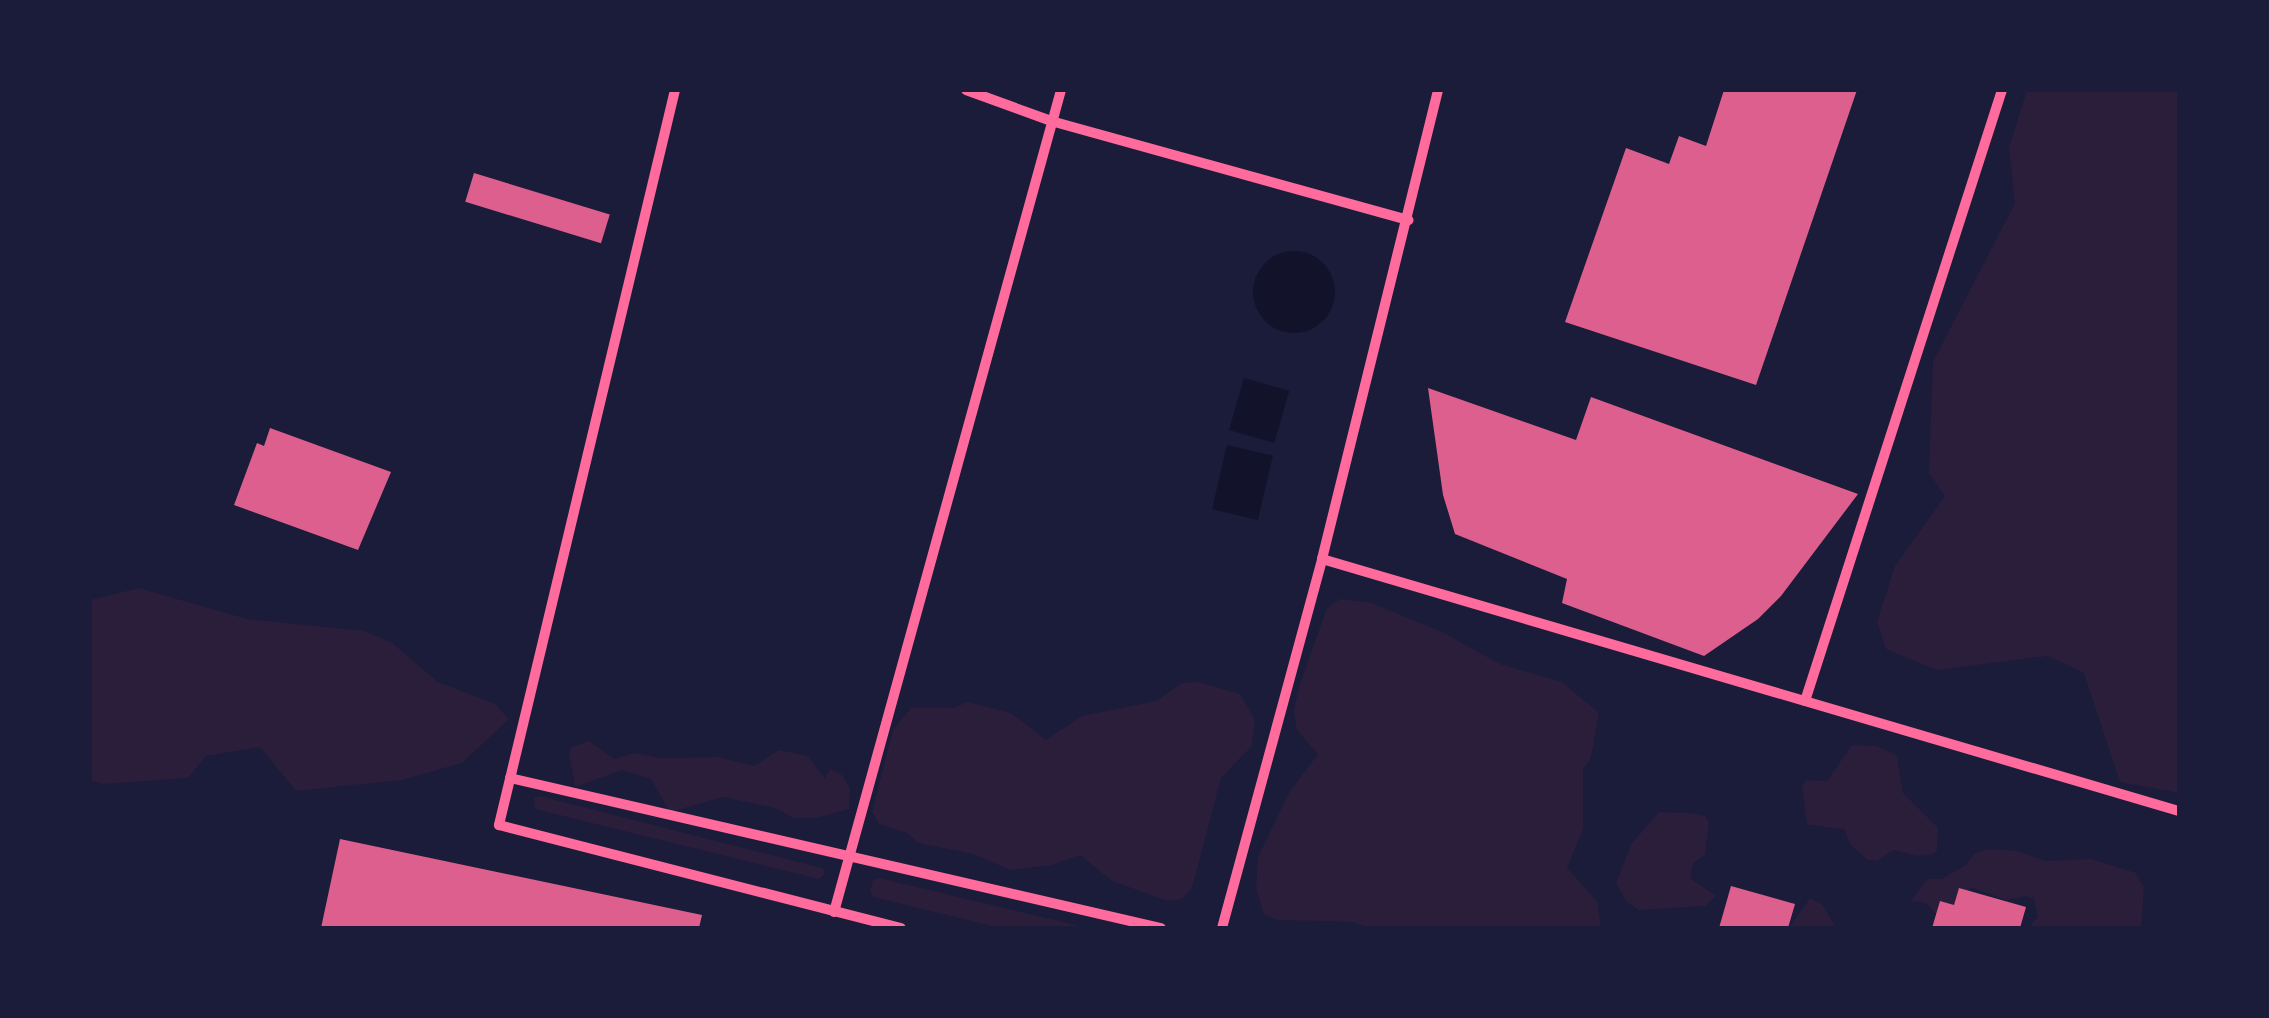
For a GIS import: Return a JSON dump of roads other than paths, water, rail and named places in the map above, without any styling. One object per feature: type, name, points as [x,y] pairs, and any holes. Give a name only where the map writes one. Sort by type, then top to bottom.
[{"type":"street","points":[[675,90],[499,826],[901,928]]},
{"type":"street","points":[[966,90],[1050,121],[1409,220]]},
{"type":"street","points":[[834,912],[1061,90]]},
{"type":"street","points":[[1222,928],[1322,560],[1438,90]]},
{"type":"street","points":[[1805,701],[2002,90]]},
{"type":"street","points":[[1322,560],[2179,811]]},
{"type":"street","points":[[510,778],[1161,928]]}]
